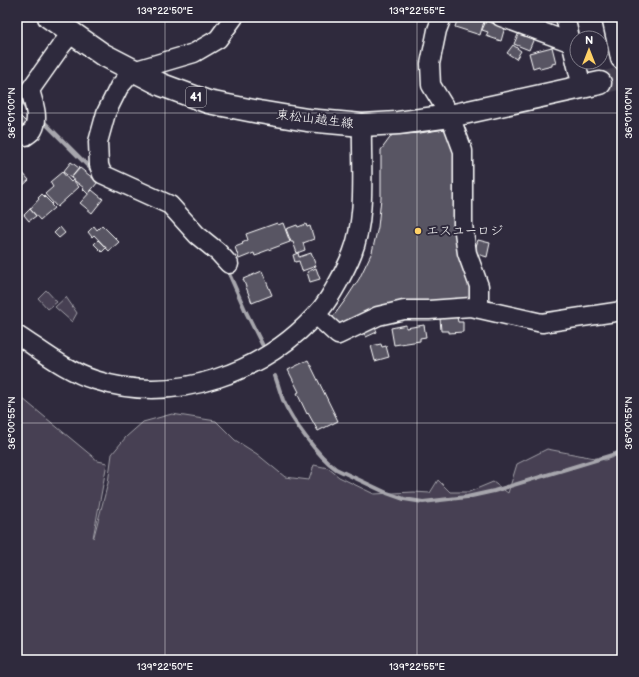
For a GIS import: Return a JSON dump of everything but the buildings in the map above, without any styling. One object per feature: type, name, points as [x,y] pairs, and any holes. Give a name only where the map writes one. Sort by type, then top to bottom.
[{"type":"main road","name":"東松山越生線","points":[[49,17],[71,34],[102,54],[162,85],[208,102],[300,118],[362,125],[398,123],[450,116],[591,85]]},
{"type":"main road","points":[[613,17],[622,58]]},
{"type":"street","points":[[229,264],[218,252],[197,235],[170,206],[102,174],[99,165],[98,142],[106,113],[119,87],[133,71],[194,53],[218,39],[234,17]]},
{"type":"street","points":[[442,17],[437,30],[430,64],[431,85],[450,116],[463,151],[463,225],[467,254],[479,286],[479,309]]},
{"type":"street","points":[[501,17],[569,42]]},
{"type":"street","points":[[565,17],[569,32]]},
{"type":"street","points":[[26,136],[33,130],[35,123],[36,111],[30,90],[60,46],[71,34]]},
{"type":"street","points":[[584,70],[591,85]]},
{"type":"street","points":[[17,335],[61,365],[94,380],[147,390],[171,388],[204,382],[226,375],[262,359],[276,350],[322,308],[352,253],[361,211],[362,125]]},
{"type":"street","points":[[316,315],[338,335],[378,316],[404,310],[471,307],[542,323],[622,311]]},
{"type":"shaded area","points":[[46,290],[57,302],[48,309],[38,298]]},
{"type":"shaded area","points":[[66,297],[77,313],[72,322],[55,307]]},
{"type":"shaded area","points":[[17,394],[98,461],[107,463],[93,538],[108,483],[112,454],[126,437],[143,422],[172,414],[216,421],[235,440],[257,454],[285,477],[309,480],[314,465],[328,468],[339,477],[374,494],[414,492],[430,493],[438,480],[450,492],[469,492],[493,482],[508,493],[517,464],[547,449],[605,460],[622,454],[622,660],[17,660]]},
{"type":"waterway","points":[[17,91],[20,100],[28,111]]},
{"type":"waterway","points":[[40,120],[45,123],[94,172]]},
{"type":"waterway","points":[[227,269],[262,344]]},
{"type":"waterway","points":[[275,376],[287,408],[306,438],[321,456],[336,469],[387,493],[404,499],[423,502],[467,497],[494,491],[622,452]]},
{"type":"tunnel","points":[[600,83],[622,78]]},
{"type":"place","name":"エスユーロジ","points":[[418,231]]}]
